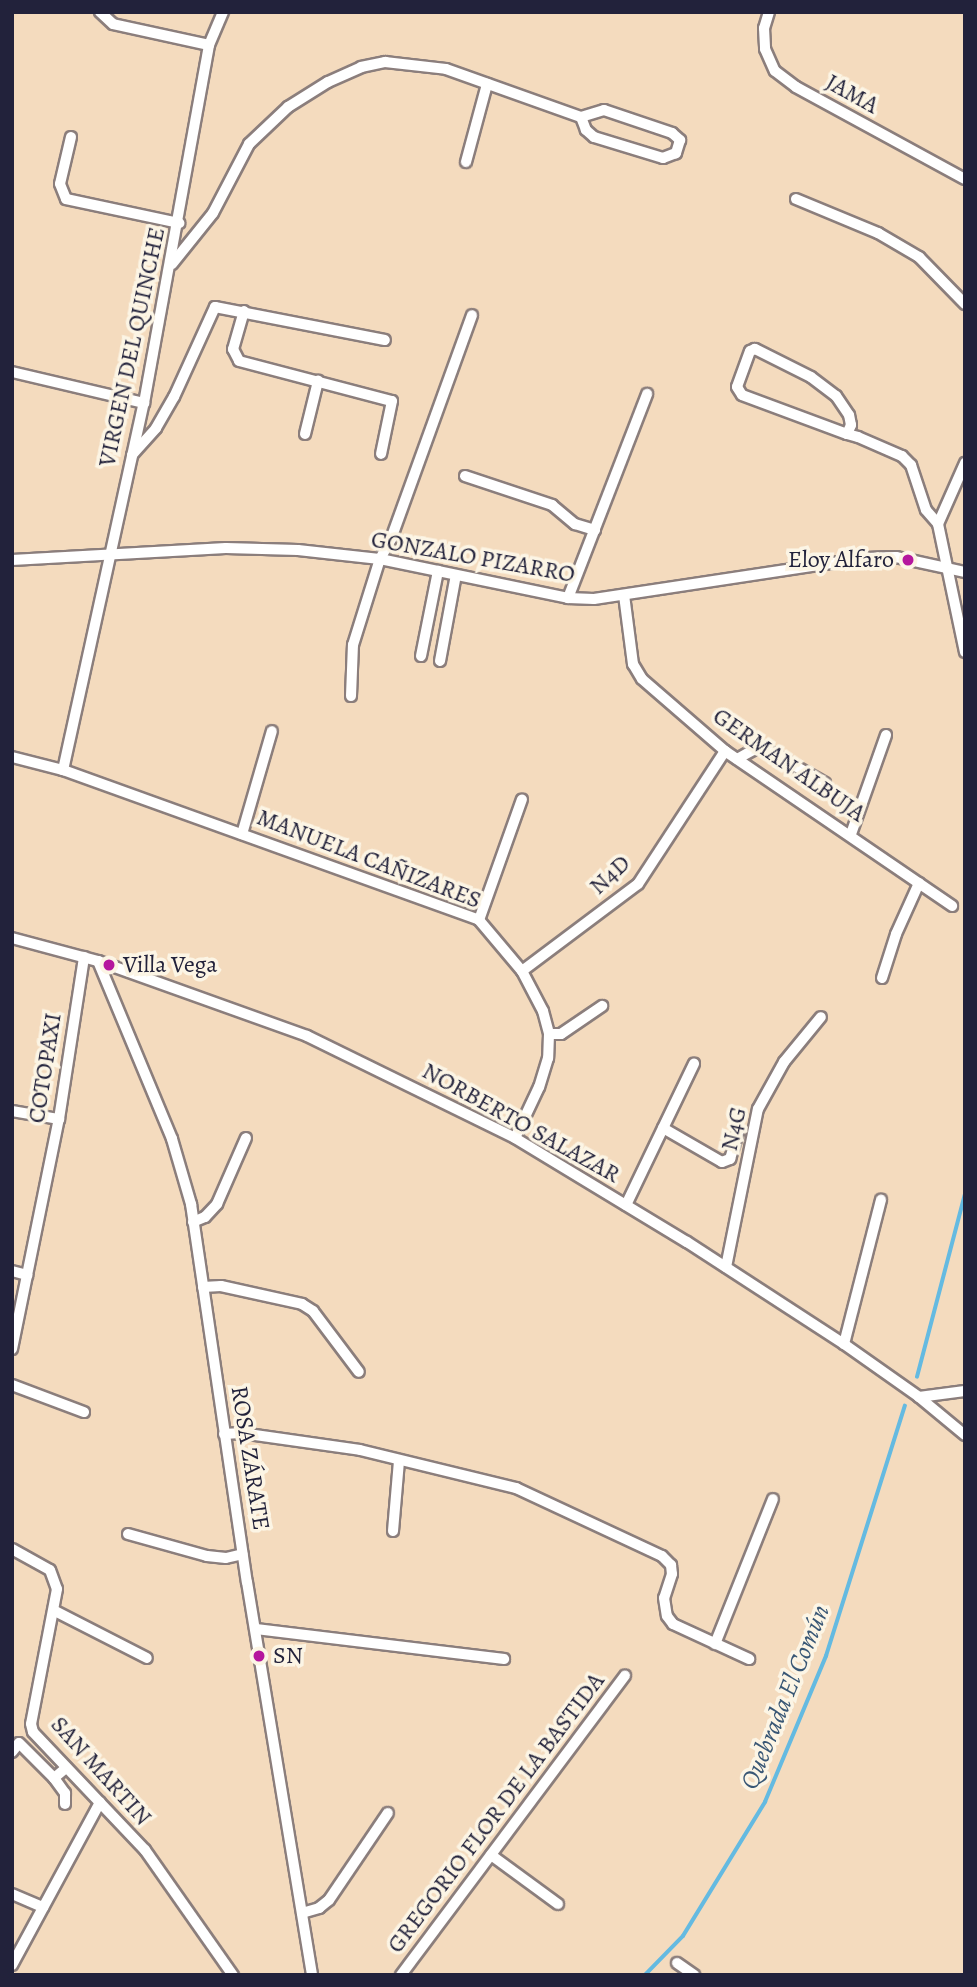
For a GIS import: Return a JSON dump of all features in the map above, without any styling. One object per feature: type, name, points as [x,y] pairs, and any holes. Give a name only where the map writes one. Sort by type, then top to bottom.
[{"type":"street","points":[[100,12],[113,24],[209,45]]},
{"type":"street","name":"VIRGEN DEL QUINCHE","points":[[63,770],[144,403],[179,223],[209,45],[223,12]]},
{"type":"street","name":"JAMA","points":[[769,12],[764,28],[765,49],[775,71],[796,87],[965,179]]},
{"type":"street","points":[[171,266],[213,213],[249,144],[288,107],[328,82],[361,67],[385,62],[446,69],[581,117],[604,110],[672,132],[680,140],[676,153],[663,158],[594,137],[586,130],[581,117]]},
{"type":"street","points":[[466,162],[487,84]]},
{"type":"street","points":[[71,137],[60,184],[66,199],[179,223]]},
{"type":"street","points":[[796,199],[878,233],[919,257],[937,272],[965,304]]},
{"type":"street","points":[[132,456],[156,428],[174,397],[215,307],[385,340]]},
{"type":"street","points":[[244,311],[233,349],[239,361],[392,401],[381,454]]},
{"type":"street","points":[[351,696],[353,645],[380,559],[391,538],[472,315]]},
{"type":"street","points":[[847,433],[851,425],[849,415],[836,396],[811,377],[755,349],[750,351],[738,391],[902,456],[911,465],[926,510],[938,524],[965,652]]},
{"type":"street","points":[[12,372],[144,403]]},
{"type":"street","points":[[306,433],[318,381]]},
{"type":"street","points":[[569,598],[647,394]]},
{"type":"street","points":[[938,524],[965,463]]},
{"type":"street","points":[[465,476],[552,505],[575,524],[595,530]]},
{"type":"street","name":"GONZALO PIZARRO","points":[[12,560],[226,548],[298,550],[380,559],[569,598],[624,595],[866,558],[896,557],[965,572]]},
{"type":"street","points":[[421,656],[438,572]]},
{"type":"street","points":[[440,661],[456,575]]},
{"type":"street","name":"GERMAN ALBUJA","points":[[624,595],[633,664],[642,679],[725,751],[851,834],[952,906]]},
{"type":"street","points":[[242,834],[272,732]]},
{"type":"street","points":[[744,734],[825,783]]},
{"type":"street","points":[[851,834],[886,735]]},
{"type":"street","points":[[737,759],[760,746]]},
{"type":"street","name":"N4D","points":[[522,971],[638,884],[725,751]]},
{"type":"street","name":"MANUELA CAÑIZARES","points":[[12,757],[63,770],[479,920],[522,971],[543,1010],[550,1034],[548,1058],[539,1087],[515,1138]]},
{"type":"street","points":[[479,920],[522,799]]},
{"type":"street","points":[[882,978],[896,934],[919,883]]},
{"type":"street","name":"NORBERTO SALAZAR","points":[[12,938],[98,961],[307,1036],[515,1138],[726,1267],[919,1397],[965,1435]]},
{"type":"street","name":"COTOPAXI","points":[[12,1349],[59,1119],[84,957]]},
{"type":"street","name":"ROSA ZÁRATE","points":[[98,961],[172,1139],[193,1222],[224,1434],[312,1975]]},
{"type":"street","points":[[550,1034],[561,1034],[603,1006]]},
{"type":"street","name":"N4G","points":[[726,1267],[758,1109],[784,1062],[821,1017]]},
{"type":"street","points":[[626,1205],[694,1064]]},
{"type":"street","points":[[12,1111],[59,1119]]},
{"type":"street","points":[[663,1128],[722,1162],[730,1159],[738,1132]]},
{"type":"street","points":[[193,1222],[205,1217],[217,1204],[246,1138]]},
{"type":"street","points":[[844,1345],[881,1200]]},
{"type":"street","points":[[12,1271],[27,1275]]},
{"type":"street","points":[[203,1287],[221,1286],[302,1304],[313,1311],[359,1372]]},
{"type":"street","points":[[12,1385],[84,1412]]},
{"type":"street","points":[[919,1397],[965,1391]]},
{"type":"street","points":[[224,1434],[241,1433],[360,1450],[516,1488],[662,1556],[671,1565],[672,1574],[664,1598],[667,1616],[673,1625],[749,1659]]},
{"type":"street","points":[[393,1531],[400,1461]]},
{"type":"street","points":[[715,1644],[773,1499]]},
{"type":"street","points":[[128,1534],[207,1556],[226,1558],[243,1554]]},
{"type":"street","name":"SAN MARTIN","points":[[12,1549],[50,1570],[57,1589],[32,1724],[38,1739],[145,1850],[233,1975]]},
{"type":"street","points":[[55,1611],[146,1658]]},
{"type":"street","points":[[256,1629],[504,1660]]},
{"type":"street","name":"GREGORIO FLOR DE LA BASTIDA","points":[[401,1975],[625,1676]]},
{"type":"street","points":[[12,1752],[16,1741],[54,1778],[65,1793],[65,1804]]},
{"type":"street","points":[[54,1778],[66,1768]]},
{"type":"street","points":[[12,1965],[100,1802]]},
{"type":"street","points":[[302,1913],[319,1908],[329,1900],[388,1812]]},
{"type":"street","points":[[491,1855],[558,1904]]},
{"type":"street","points":[[12,1894],[43,1907]]},
{"type":"street","points":[[677,1963],[694,1975]]},
{"type":"waterway","name":"Quebrada El Común","points":[[917,1377],[965,1194]]},
{"type":"waterway","name":"Quebrada El Común","points":[[645,1975],[683,1936],[765,1802],[826,1656],[905,1406]]},
{"type":"place","name":"Eloy Alfaro","points":[[908,560]]},
{"type":"place","name":"Villa Vega","points":[[109,965]]},
{"type":"place","name":"SN","points":[[259,1656]]}]
